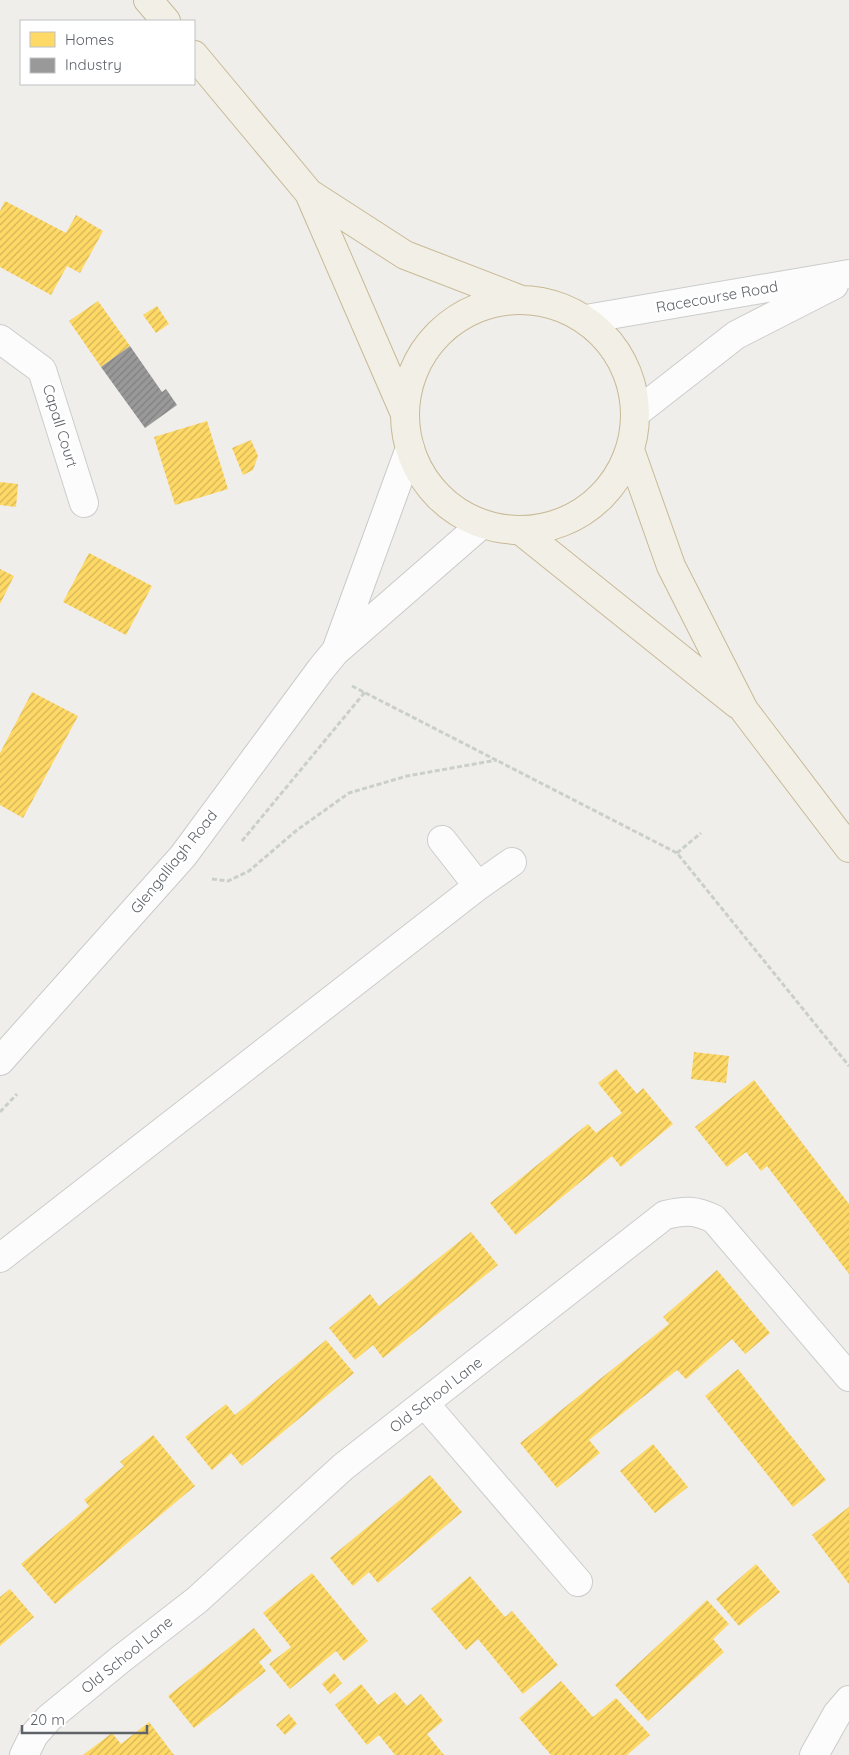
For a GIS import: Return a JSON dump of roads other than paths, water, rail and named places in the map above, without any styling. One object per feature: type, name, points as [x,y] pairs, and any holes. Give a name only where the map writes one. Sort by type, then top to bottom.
[{"type":"highway","points":[[148,0],[165,20]]},
{"type":"highway","points":[[195,56],[309,194],[405,414],[410,448],[426,480],[444,500],[482,524],[520,530],[556,525],[588,508],[614,483],[630,450],[636,413],[629,376],[612,344],[586,320],[554,304],[518,299],[405,255],[309,194]]},
{"type":"highway","points":[[405,414],[411,378],[427,347],[452,322],[483,306],[518,299]]},
{"type":"highway","points":[[630,450],[671,566],[744,710],[849,848]]},
{"type":"highway","points":[[520,530],[744,710]]},
{"type":"street","name":"Racecourse Road","points":[[586,320],[849,276]]},
{"type":"street","name":"Racecourse Road","points":[[636,413],[736,335],[849,276]]},
{"type":"street","name":"Capall Court","points":[[0,339],[42,370],[84,504]]},
{"type":"street","name":"Glengalliagh Road","points":[[328,661],[410,448]]},
{"type":"street","name":"Glengalliagh Road","points":[[0,1061],[183,856],[328,661],[482,524]]},
{"type":"street","points":[[442,840],[478,886]]},
{"type":"street","points":[[0,1258],[478,886],[512,862]]},
{"type":"street","name":"Old School Lane","points":[[24,1755],[34,1735],[49,1718],[121,1658],[197,1600],[343,1467],[664,1215],[683,1210],[699,1212],[714,1219],[849,1377]]},
{"type":"street","points":[[425,1404],[578,1582]]},
{"type":"street","points":[[814,1755],[836,1714],[849,1700]]}]
